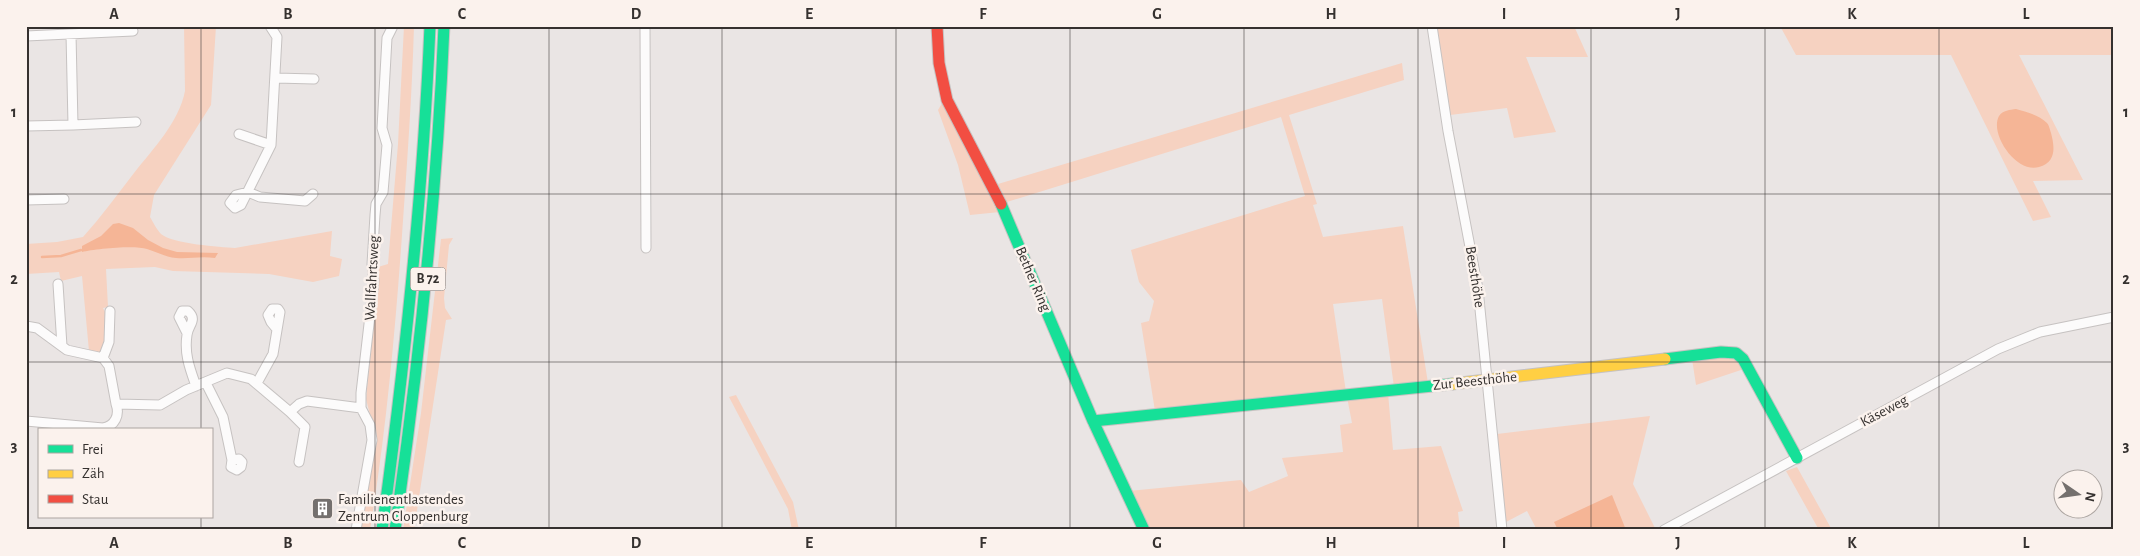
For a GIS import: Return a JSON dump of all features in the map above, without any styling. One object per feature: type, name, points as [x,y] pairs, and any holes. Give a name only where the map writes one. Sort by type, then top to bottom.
[{"type":"main road","name":"B 72","points":[[382,530],[400,407],[418,242],[428,96],[430,26]]},
{"type":"main road","name":"B 72","points":[[395,530],[413,409],[427,280],[442,102],[444,26]]},
{"type":"main road","name":"Bether Ring","points":[[937,26],[939,63],[947,100],[1006,214],[1093,421],[1144,530]]},
{"type":"main road","name":"Zur Beesthöhe","points":[[1093,421],[1488,380],[1721,352],[1736,353],[1744,359],[1797,458]]},
{"type":"street","points":[[270,26],[277,37],[271,145],[248,192],[260,197],[305,200],[313,194]]},
{"type":"street","name":"Wallfahrtsweg","points":[[356,530],[372,440],[370,425],[361,408],[374,281],[372,264],[376,204],[383,192],[386,154],[386,144],[382,128],[386,38],[393,26]]},
{"type":"street","points":[[645,26],[646,248]]},
{"type":"street","name":"Beesthöhe","points":[[1432,26],[1448,132],[1478,289],[1502,530]]},
{"type":"street","points":[[26,36],[39,31],[71,34],[133,30]]},
{"type":"street","points":[[71,34],[73,125]]},
{"type":"street","points":[[276,78],[314,79]]},
{"type":"street","points":[[26,126],[136,122]]},
{"type":"street","points":[[239,134],[271,145]]},
{"type":"street","points":[[26,200],[64,199]]},
{"type":"street","points":[[58,284],[62,346]]},
{"type":"street","points":[[103,358],[109,342],[110,311]]},
{"type":"street","name":"Käseweg","points":[[1664,530],[1998,349],[2040,332],[2114,317]]},
{"type":"street","points":[[26,326],[37,328],[67,350],[103,358],[109,366],[118,409],[114,427],[103,428],[26,421]]},
{"type":"street","points":[[257,383],[273,354],[276,328]]},
{"type":"street","points":[[187,333],[186,359],[223,417],[232,460]]},
{"type":"street","points":[[116,404],[160,405],[227,373],[251,379],[305,427],[299,462]]},
{"type":"street","points":[[290,412],[299,404],[308,401],[361,408]]},
{"type":"shaded area","points":[[184,26],[216,26],[211,105],[154,195],[150,217],[161,234],[167,237],[197,244],[235,248],[332,231],[330,256],[342,259],[339,276],[313,282],[269,274],[173,271],[155,267],[106,269],[108,307],[103,308],[108,324],[106,342],[102,353],[89,351],[82,276],[61,281],[59,272],[26,274],[26,244],[57,242],[83,237],[164,135],[177,114],[185,91]]},
{"type":"shaded area","points":[[404,26],[414,26],[409,130],[396,309],[385,420],[370,530],[360,530],[375,434],[366,399],[378,267],[388,264],[398,144]]},
{"type":"shaded area","points":[[1437,26],[1574,26],[1588,57],[1526,57],[1556,132],[1514,138],[1507,108],[1450,115]]},
{"type":"shaded area","points":[[1780,26],[2114,26],[2114,55],[2019,55],[2083,180],[2033,181],[2051,217],[2033,221],[1951,55],[1796,55]]},
{"type":"shaded area","points":[[1402,63],[1404,80],[1289,115],[1317,204],[1313,205],[1323,237],[1403,226],[1428,383],[1394,387],[1382,299],[1333,304],[1346,392],[1155,411],[1141,323],[1149,321],[1154,301],[1139,282],[1131,250],[1305,196],[1281,117],[1007,202],[998,184]]},
{"type":"shaded area","points":[[944,100],[1000,212],[970,215],[958,165],[938,110]]},
{"type":"shaded area","points":[[2016,109],[2036,116],[2047,123],[2052,139],[2053,154],[2045,165],[2031,168],[2022,165],[2014,159],[2001,142],[1997,124],[1999,116],[2005,111]]},
{"type":"shaded area","points":[[119,223],[133,228],[148,240],[163,248],[177,252],[218,253],[215,258],[176,258],[147,249],[133,247],[82,252],[82,246],[101,236],[113,224]]},
{"type":"shaded area","points":[[453,238],[449,245],[444,298],[445,308],[452,319],[446,320],[414,530],[403,530],[421,413],[441,239]]},
{"type":"shaded area","points":[[1734,357],[1744,369],[1696,385],[1692,359]]},
{"type":"shaded area","points":[[1388,393],[1393,450],[1441,446],[1463,511],[1458,512],[1460,530],[1147,530],[1129,491],[1241,480],[1249,492],[1288,476],[1282,458],[1343,452],[1340,425],[1352,423],[1347,397]]},
{"type":"shaded area","points":[[736,395],[793,502],[799,530],[792,530],[788,509],[729,397]]},
{"type":"shaded area","points":[[1650,416],[1633,484],[1656,530],[1537,530],[1527,511],[1506,522],[1497,434]]},
{"type":"shaded area","points":[[1797,467],[1832,530],[1819,530],[1786,471]]},
{"type":"shaded area","points":[[1612,495],[1626,530],[1558,530],[1554,522]]},
{"type":"waterway","points":[[42,257],[61,256],[81,250]]},
{"type":"traffic: fast","points":[[382,530],[412,278],[423,152],[430,26]]},
{"type":"traffic: fast","points":[[395,530],[412,405],[426,279],[437,153],[444,26]]},
{"type":"traffic: fast","points":[[1001,204],[1093,421],[1144,530]]},
{"type":"traffic: fast","points":[[1665,359],[1721,352],[1736,353],[1743,359],[1797,458]]},
{"type":"traffic: fast","points":[[1093,421],[1452,384]]},
{"type":"traffic: slow","points":[[1452,384],[1665,359]]},
{"type":"traffic: jam","points":[[937,26],[939,63],[947,100],[1001,204]]},
{"type":"place","name":"Familienentlastendes Zentrum Cloppenburg","points":[[322,508]]}]
